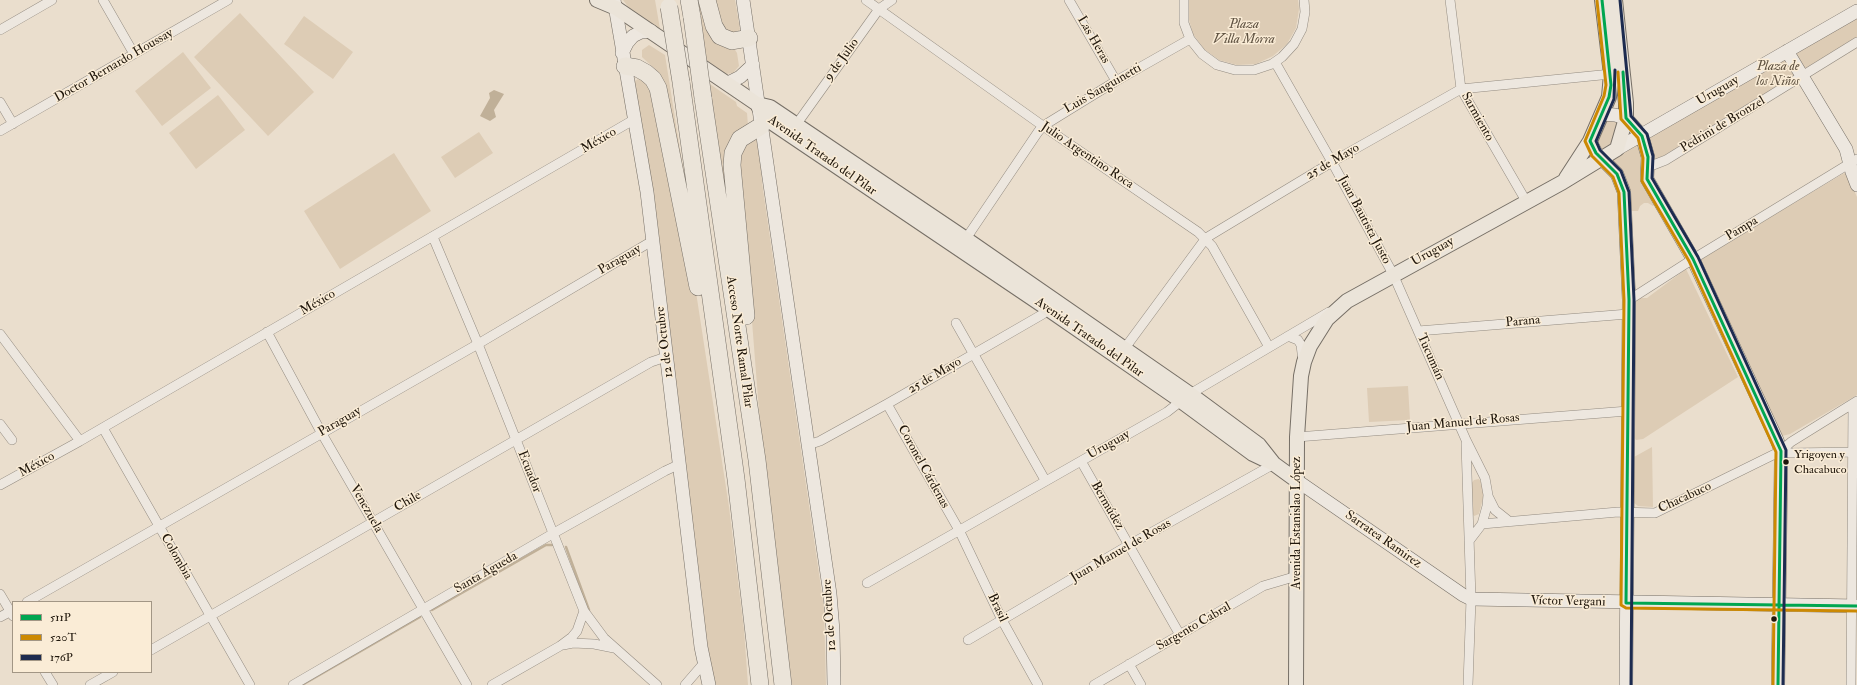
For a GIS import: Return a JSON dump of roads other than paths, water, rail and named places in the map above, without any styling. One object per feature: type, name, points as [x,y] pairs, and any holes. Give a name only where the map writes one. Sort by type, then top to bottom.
[{"type":"highway","points":[[707,0],[714,26],[720,36],[732,40],[749,38]]},
{"type":"highway","name":"Acceso Norte Ramal Pilar","points":[[669,3],[736,479],[760,685]]},
{"type":"highway","name":"Acceso Norte Ramal Pilar","points":[[690,8],[757,460],[783,685]]},
{"type":"highway","points":[[623,60],[646,73],[653,79],[658,88],[736,479]]},
{"type":"highway","points":[[757,460],[754,386],[732,174],[733,153],[737,143],[746,134],[761,126]]},
{"type":"highway","points":[[752,622],[752,685]]},
{"type":"main road","points":[[597,0],[613,3],[757,104]]},
{"type":"main road","points":[[1563,182],[1590,141],[1609,96],[1611,74],[1602,0]]},
{"type":"main road","points":[[1615,0],[1626,103],[1626,118],[1617,149]]},
{"type":"main road","name":"Avenida Tratado del Pilar","points":[[757,104],[770,107],[796,124],[962,244]]},
{"type":"main road","name":"Avenida Tratado del Pilar","points":[[757,104],[765,118],[962,244],[1052,304],[1186,398],[1253,454],[1274,464],[1296,480]]},
{"type":"main road","name":"Uruguay","points":[[1304,362],[1319,330],[1327,319],[1347,301],[1393,274],[1563,182],[1617,149]]},
{"type":"main road","name":"Avenida Estanislao López","points":[[1296,685],[1297,437],[1299,395],[1304,362]]},
{"type":"street","points":[[0,30],[52,0]]},
{"type":"street","points":[[103,0],[134,54]]},
{"type":"street","name":"Doctor Bernardo Houssay","points":[[0,131],[228,0]]},
{"type":"street","name":"12 de Octubre","points":[[743,0],[753,65],[757,104],[830,594],[833,631],[834,685]]},
{"type":"street","name":"Julio Argentino Roca","points":[[866,0],[1043,126],[1206,238],[1269,347]]},
{"type":"street","name":"9 de Julio","points":[[796,124],[879,9],[892,0]]},
{"type":"street","name":"Las Heras","points":[[1069,0],[1116,81]]},
{"type":"street","points":[[1184,0],[1184,23],[1190,39],[1202,54],[1217,64],[1235,70],[1254,70],[1275,62],[1282,57],[1294,44],[1302,29],[1305,12],[1304,0]]},
{"type":"street","name":"Sarmiento","points":[[1450,0],[1461,89],[1526,202]]},
{"type":"street","name":"12 de Octubre","points":[[613,3],[623,60],[636,119],[704,663],[709,685]]},
{"type":"street","name":"Uruguay","points":[[1617,149],[1857,11]]},
{"type":"street","points":[[623,60],[631,38],[641,32],[651,31]]},
{"type":"street","name":"Luis Sanguinetti","points":[[962,244],[1043,126],[1116,81],[1190,39]]},
{"type":"street","name":"Pedrini de Bronzel","points":[[1648,167],[1666,160],[1857,42]]},
{"type":"street","points":[[1787,51],[1853,162],[1857,184]]},
{"type":"street","name":"Juan Bautista Justo","points":[[1275,62],[1393,274]]},
{"type":"street","points":[[728,83],[740,77],[753,65]]},
{"type":"street","name":"25 de Mayo","points":[[1121,353],[1206,238],[1332,162],[1461,89],[1611,74]]},
{"type":"street","points":[[0,102],[12,124]]},
{"type":"street","points":[[1602,114],[1626,118],[1642,136],[1648,157],[1647,179],[1693,259],[1777,440],[1780,451],[1780,604],[1778,685]]},
{"type":"street","name":"México","points":[[0,485],[103,428],[636,119]]},
{"type":"street","points":[[1590,141],[1592,148],[1617,174],[1624,192],[1629,300],[1626,685]]},
{"type":"street","name":"Pampa","points":[[1629,300],[1693,259],[1853,162]]},
{"type":"street","name":"Ecuador","points":[[433,237],[478,344],[584,611],[595,627],[616,649],[657,685]]},
{"type":"street","name":"Paraguay","points":[[29,601],[478,344],[652,242]]},
{"type":"street","name":"Tucumán","points":[[1393,274],[1460,423],[1466,440],[1485,478],[1488,495],[1482,524],[1470,540]]},
{"type":"street","name":"Uruguay","points":[[866,583],[1166,412],[1269,347],[1347,301]]},
{"type":"street","name":"25 de Mayo","points":[[808,445],[887,404],[1043,314],[1052,304]]},
{"type":"street","name":"Parana","points":[[1418,331],[1628,314]]},
{"type":"street","points":[[956,323],[1045,480]]},
{"type":"street","name":"Venezuela","points":[[267,332],[322,432],[467,685]]},
{"type":"street","points":[[0,334],[80,441]]},
{"type":"street","points":[[1288,336],[1298,340],[1301,345],[1304,362]]},
{"type":"street","name":"Chile","points":[[152,649],[651,362],[666,358]]},
{"type":"street","points":[[1851,685],[1854,606],[1855,403]]},
{"type":"street","name":"Chacabuco","points":[[1482,524],[1628,512],[1655,513],[1780,451],[1791,442],[1855,403]]},
{"type":"street","name":"Coronel Cárdenas","points":[[887,404],[959,530]]},
{"type":"street","name":"Juan Manuel de Rosas","points":[[1297,437],[1628,411]]},
{"type":"street","points":[[0,424],[12,440]]},
{"type":"street","name":"Colombia","points":[[103,428],[250,685]]},
{"type":"street","name":"Tucumán","points":[[1466,440],[1471,599],[1468,685]]},
{"type":"street","points":[[1780,451],[1790,453],[1855,452]]},
{"type":"street","name":"Bermúdez","points":[[1081,461],[1180,635]]},
{"type":"street","name":"Santa Águeda","points":[[292,685],[554,533],[680,464]]},
{"type":"street","name":"Juan Manuel de Rosas","points":[[968,640],[1129,546],[1274,464]]},
{"type":"street","points":[[1468,477],[1485,478]]},
{"type":"street","name":"Sarratea Ramirez","points":[[1296,480],[1471,599]]},
{"type":"street","points":[[1488,495],[1495,510],[1510,522]]},
{"type":"street","points":[[1468,514],[1482,524]]},
{"type":"street","name":"Brasil","points":[[959,530],[1002,620],[1038,685]]},
{"type":"street","name":"Sargento Cabral","points":[[1094,685],[1263,586],[1297,576]]},
{"type":"street","points":[[0,594],[12,613],[0,617]]},
{"type":"street","name":"Víctor Vergani","points":[[1471,599],[1854,606]]},
{"type":"street","points":[[492,685],[560,646],[575,635],[579,628],[584,611]]},
{"type":"street","points":[[584,623],[595,627],[595,637],[586,644],[579,636],[579,628],[584,623]]},
{"type":"street","points":[[560,646],[573,643],[616,649]]},
{"type":"street","points":[[684,685],[704,663]]},
{"type":"street","points":[[1129,664],[1141,685]]},
{"type":"street","points":[[46,673],[53,685]]},
{"type":"street","points":[[90,685],[111,673]]},
{"type":"waterway","points":[[432,610],[546,545],[552,545]]},
{"type":"waterway","points":[[566,547],[589,610]]},
{"type":"waterway","points":[[302,685],[420,617]]},
{"type":"place","name":"Yrigoyen y Chacabuco","points":[[1786,462]]},
{"type":"park label","name":"Plaza Villa Morra","points":[[1244,32]]},
{"type":"park label","name":"Plaza de los Niños","points":[[1778,74]]}]
